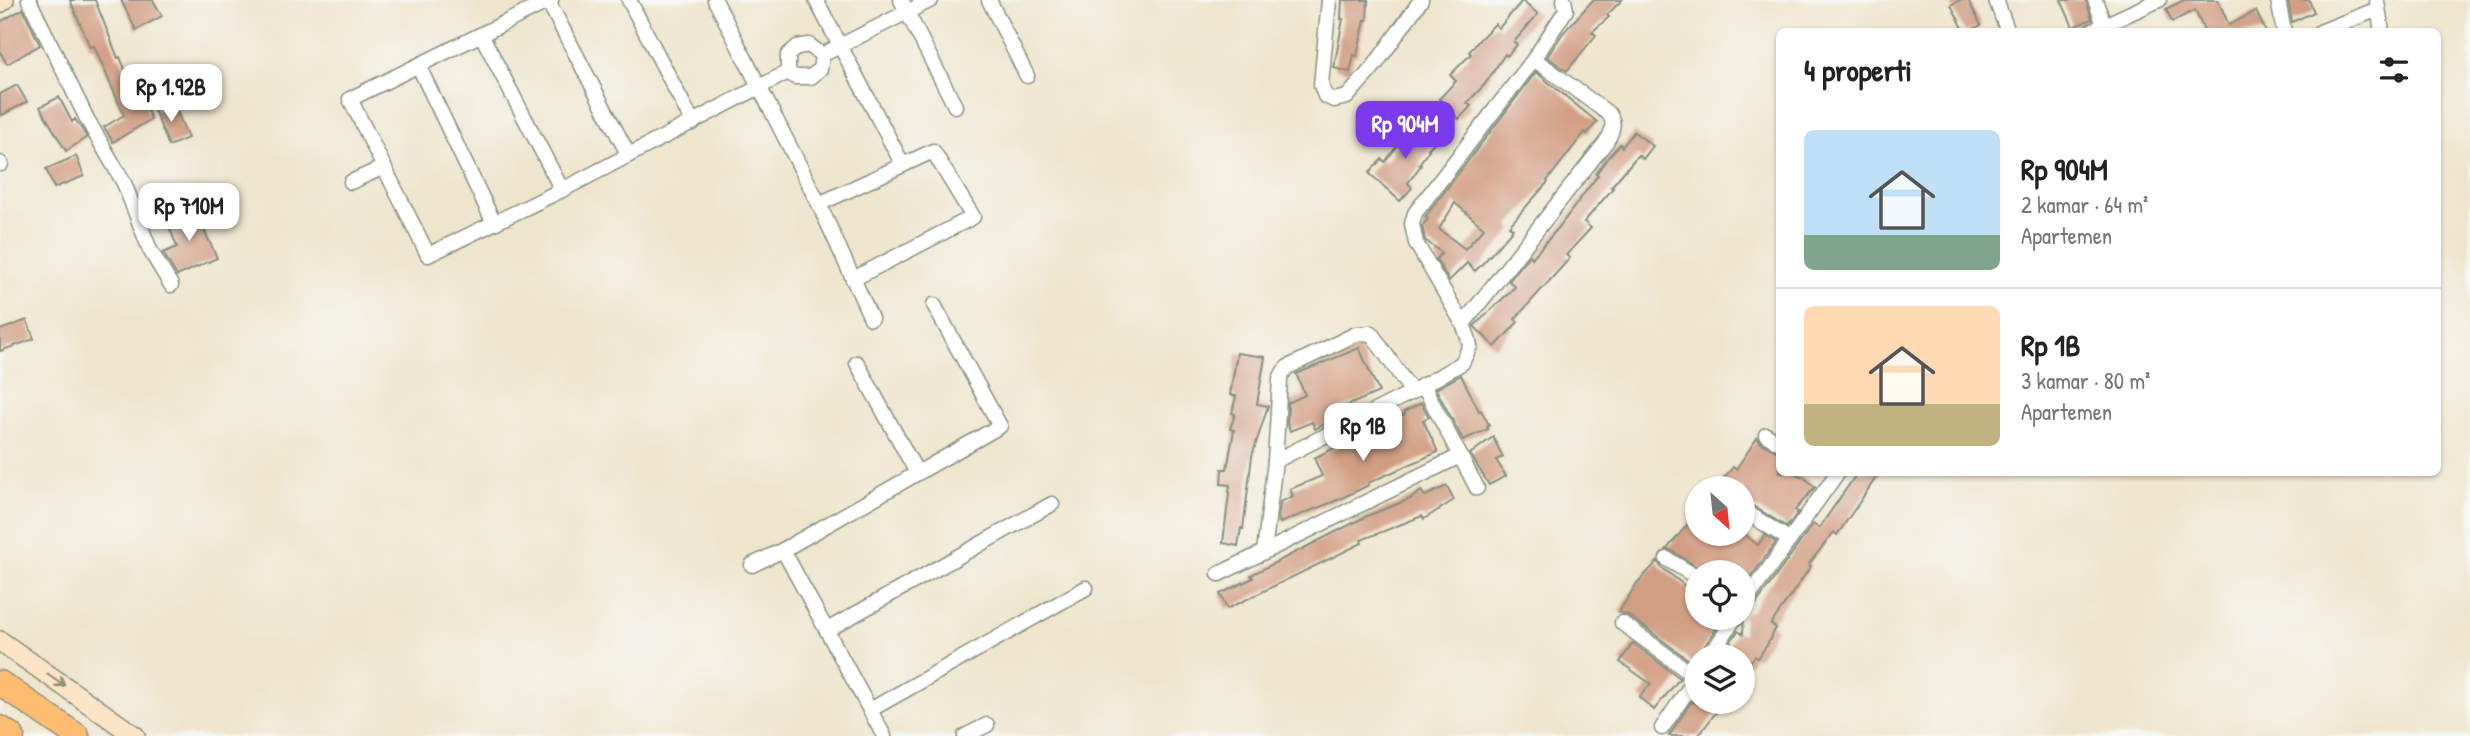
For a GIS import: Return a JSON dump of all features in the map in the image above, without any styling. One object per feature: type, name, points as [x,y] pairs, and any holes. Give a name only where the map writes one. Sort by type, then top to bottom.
[{"type":"highway","points":[[0,683],[77,736]]},
{"type":"highway","points":[[0,728],[12,736]]},
{"type":"street","points":[[0,3],[4,0]]},
{"type":"street","points":[[29,0],[87,119],[124,183],[149,250],[171,285]]},
{"type":"street","points":[[629,0],[693,122]]},
{"type":"street","points":[[715,0],[818,204],[871,318]]},
{"type":"street","points":[[816,0],[903,165]]},
{"type":"street","points":[[822,55],[840,47],[904,6],[931,0]]},
{"type":"street","points":[[989,0],[1027,76]]},
{"type":"street","points":[[1329,0],[1321,85],[1325,96],[1334,100],[1343,99],[1351,93],[1420,0]]},
{"type":"street","points":[[1996,0],[2006,28]]},
{"type":"street","points":[[2095,0],[2105,25]]},
{"type":"street","points":[[2098,28],[2159,0]]},
{"type":"street","points":[[2278,0],[2283,28]]},
{"type":"street","points":[[628,154],[550,1],[350,99],[428,255],[562,190],[788,72]]},
{"type":"street","points":[[1275,461],[1418,388],[1462,363],[1466,357],[1470,346],[1463,324],[1416,243],[1412,224],[1415,213],[1534,59],[1568,4]]},
{"type":"street","points":[[2328,28],[2378,4],[2381,28]]},
{"type":"street","points":[[904,6],[955,106]]},
{"type":"street","points":[[482,36],[562,190]]},
{"type":"street","points":[[788,72],[788,55],[797,47],[809,45],[822,55]]},
{"type":"street","points":[[788,72],[795,77],[811,77],[820,69],[822,55]]},
{"type":"street","points":[[1463,324],[1606,142],[1613,126],[1609,114],[1534,59]]},
{"type":"street","points":[[419,67],[494,223]]},
{"type":"street","points":[[818,204],[933,151],[973,217],[853,279]]},
{"type":"street","points":[[351,181],[384,167]]},
{"type":"street","points":[[752,565],[1000,426],[934,304]]},
{"type":"street","points":[[1264,552],[1275,461],[1280,379],[1288,366],[1356,334],[1371,333],[1418,388],[1477,488]]},
{"type":"street","points":[[857,363],[918,473]]},
{"type":"street","points":[[1766,435],[1776,441]]},
{"type":"street","points":[[1219,574],[1460,456]]},
{"type":"street","points":[[1755,588],[1831,476]]},
{"type":"street","points":[[827,630],[1052,504]]},
{"type":"street","points":[[1755,518],[1790,540]]},
{"type":"street","points":[[783,550],[884,736]]},
{"type":"street","points":[[1667,559],[1685,570]]},
{"type":"street","points":[[870,710],[1086,588]]},
{"type":"street","points":[[1622,623],[1685,668]]},
{"type":"street","points":[[0,641],[135,736]]},
{"type":"street","points":[[1662,728],[1685,694]]},
{"type":"street","points":[[965,736],[987,725]]},
{"type":"building","points":[[70,0],[95,0],[118,58],[120,57],[133,88],[137,87],[151,119],[113,142],[104,127],[124,115],[94,46],[90,47]]},
{"type":"building","points":[[121,0],[153,0],[162,16],[136,30]]},
{"type":"building","points":[[1342,0],[1368,0],[1367,20],[1350,72],[1334,68],[1343,19]]},
{"type":"building","points":[[1593,0],[1622,0],[1607,15],[1609,17],[1592,32],[1596,35],[1567,71],[1547,57],[1563,33]]},
{"type":"building","points":[[1960,0],[1968,0],[1981,25],[1963,28],[1951,5]]},
{"type":"building","points":[[2061,0],[2086,0],[2092,19],[2073,27]]},
{"type":"building","points":[[2184,0],[2218,0],[2229,25],[2256,11],[2264,28],[2203,28],[2195,10],[2172,22],[2166,9]]},
{"type":"building","points":[[2288,0],[2309,0],[2314,12],[2292,22]]},
{"type":"building","points":[[1522,1],[1538,14],[1514,42],[1517,45],[1507,56],[1505,54],[1485,84],[1467,103],[1471,106],[1459,119],[1439,99],[1456,81],[1450,75],[1471,54],[1469,52],[1480,39],[1495,24],[1499,28]]},
{"type":"building","points":[[23,9],[40,45],[7,64],[0,52],[0,22]]},
{"type":"building","points":[[1536,72],[1597,122],[1587,134],[1585,132],[1548,182],[1509,226],[1513,229],[1475,271],[1467,263],[1449,281],[1436,259],[1442,253],[1425,240],[1422,226],[1428,219],[1425,217]],"holes":[[[1455,203],[1484,228],[1465,249],[1439,229]]]},
{"type":"building","points":[[17,85],[27,102],[0,116],[0,94]]},
{"type":"building","points":[[59,97],[72,122],[75,119],[87,137],[66,151],[40,107]]},
{"type":"building","points":[[173,102],[188,138],[169,146],[154,110]]},
{"type":"building","points":[[1421,121],[1439,137],[1428,149],[1408,183],[1412,188],[1400,201],[1369,173],[1382,159],[1385,162],[1407,133]]},
{"type":"building","points":[[1634,132],[1653,146],[1643,159],[1638,155],[1611,187],[1613,188],[1584,222],[1591,228],[1566,255],[1570,258],[1515,319],[1518,322],[1495,347],[1474,326],[1515,287],[1509,281],[1527,258],[1530,255],[1532,258],[1559,227],[1609,156],[1620,144],[1622,147]]},
{"type":"building","points":[[76,156],[84,176],[54,188],[46,169]]},
{"type":"building","points":[[200,208],[207,226],[203,228],[217,258],[177,276],[163,253],[177,247],[167,221]]},
{"type":"building","points":[[27,320],[34,339],[0,351],[0,330]]},
{"type":"building","points":[[1359,348],[1379,392],[1339,409],[1342,414],[1315,429],[1312,422],[1290,431],[1287,424],[1288,403],[1305,395],[1296,374]]},
{"type":"building","points":[[1237,353],[1265,357],[1257,404],[1268,406],[1252,456],[1243,529],[1241,528],[1238,546],[1223,543],[1230,485],[1221,484],[1222,469],[1227,469],[1234,430],[1230,429],[1235,414],[1232,413],[1236,396],[1230,395]]},
{"type":"building","points":[[1461,375],[1489,425],[1488,429],[1463,440],[1436,389]]},
{"type":"building","points":[[1421,403],[1429,417],[1423,420],[1438,452],[1368,483],[1369,485],[1340,499],[1280,523],[1280,502],[1293,496],[1290,489],[1322,476],[1314,458],[1405,414],[1404,412]]},
{"type":"building","points":[[1493,437],[1503,457],[1496,460],[1506,476],[1489,485],[1470,454]]},
{"type":"building","points":[[1757,438],[1776,451],[1776,476],[1801,476],[1815,487],[1795,510],[1798,512],[1787,527],[1755,507],[1755,476],[1726,476],[1733,467],[1736,469]]},
{"type":"building","points":[[1855,476],[1877,476],[1837,535],[1834,532],[1809,564],[1811,566],[1771,624],[1776,628],[1758,658],[1755,656],[1755,644],[1729,644],[1738,631],[1743,634],[1743,630],[1755,630],[1755,605],[1813,524],[1819,528]]},
{"type":"building","points":[[1447,486],[1454,500],[1424,519],[1422,516],[1361,540],[1362,543],[1227,609],[1220,594],[1253,578],[1251,575],[1367,516],[1410,499],[1421,491],[1425,496]]},
{"type":"building","points":[[1685,527],[1685,546],[1755,546],[1755,543],[1758,545],[1765,535],[1776,542],[1755,571],[1755,560],[1686,560],[1666,550]]},
{"type":"building","points":[[1658,561],[1661,567],[1685,586],[1685,630],[1716,630],[1706,644],[1685,644],[1685,657],[1628,615],[1619,612],[1637,583]]},
{"type":"building","points":[[1633,643],[1680,678],[1654,710],[1639,697],[1651,684],[1620,662]]},
{"type":"building","points":[[1685,711],[1685,714],[1715,714],[1698,736],[1669,736]]}]
